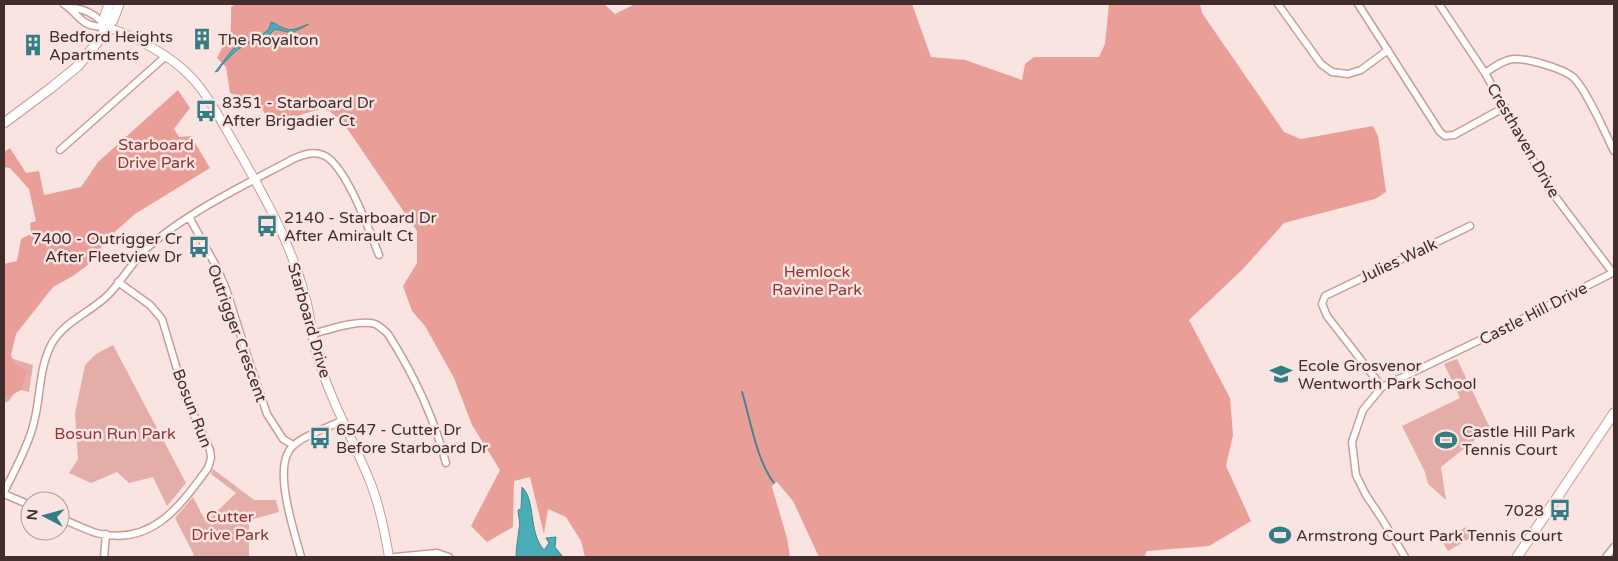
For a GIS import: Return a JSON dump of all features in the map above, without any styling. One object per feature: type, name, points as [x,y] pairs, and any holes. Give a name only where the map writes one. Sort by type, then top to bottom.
[{"type":"main road","points":[[106,27],[105,16],[109,4]]},
{"type":"main road","points":[[4,123],[78,66],[113,20],[119,4]]},
{"type":"main road","points":[[1517,557],[1614,413]]},
{"type":"street","points":[[1278,4],[1321,64],[1332,72],[1348,74],[1361,70],[1388,50]]},
{"type":"street","points":[[1358,4],[1440,132],[1445,136],[1454,135],[1505,107]]},
{"type":"street","name":"Cresthaven Drive","points":[[1439,4],[1485,72],[1548,187],[1614,272]]},
{"type":"street","points":[[67,6],[97,17],[106,27]]},
{"type":"street","points":[[67,6],[78,18],[94,27],[106,27]]},
{"type":"street","name":"Starboard Drive","points":[[106,27],[117,30],[166,56],[178,64],[192,78],[217,115],[255,180],[288,243],[306,297],[317,355],[371,485],[384,528],[389,557]]},
{"type":"street","points":[[60,150],[166,56]]},
{"type":"street","points":[[1485,72],[1503,62],[1515,59],[1559,69],[1574,78],[1586,96],[1614,151]]},
{"type":"street","points":[[20,501],[4,493],[33,427],[42,371],[52,343],[70,323],[108,295],[145,251],[163,235],[189,217],[293,159],[308,153],[322,154],[329,158],[336,166],[360,208],[378,255]]},
{"type":"street","name":"Outrigger Crescent","points":[[189,217],[216,266],[226,289],[268,414],[283,439],[292,445]]},
{"type":"street","name":"Julies Walk","points":[[1382,387],[1327,316],[1322,304],[1325,296],[1470,226]]},
{"type":"street","name":"Castle Hill Drive","points":[[1405,557],[1366,495],[1356,475],[1352,455],[1352,442],[1363,410],[1382,387],[1501,330],[1614,272]]},
{"type":"street","name":"Bosun Run","points":[[70,522],[106,534],[136,532],[158,524],[168,517],[186,498],[208,468],[211,458],[210,450],[185,396],[162,320],[150,305],[118,282]]},
{"type":"street","points":[[312,334],[355,324],[369,323],[375,324],[388,334],[416,383],[433,423],[446,463]]},
{"type":"street","points":[[301,557],[286,500],[284,467],[287,456],[292,445],[343,420]]},
{"type":"street","points":[[104,557],[106,534]]},
{"type":"street","points":[[1606,557],[1614,547]]},
{"type":"street","points":[[394,557],[437,553],[449,557]]},
{"type":"green space","name":"Hemlock Ravine Park","points":[[236,4],[604,4],[615,14],[635,4],[912,4],[931,57],[965,60],[1022,80],[1025,64],[1034,57],[1099,57],[1105,44],[1109,4],[1200,4],[1202,13],[1284,132],[1301,139],[1373,126],[1378,136],[1386,192],[1375,199],[1284,223],[1243,269],[1189,320],[1230,398],[1233,435],[1226,466],[1251,521],[1209,546],[1147,551],[1144,557],[819,557],[793,501],[777,482],[772,487],[787,538],[790,557],[585,557],[581,541],[566,517],[548,509],[544,534],[530,477],[514,481],[513,527],[487,542],[471,526],[500,470],[472,425],[454,378],[425,326],[412,311],[403,286],[417,263],[417,231],[342,121],[325,108],[303,114],[272,127],[259,103],[230,93],[226,67],[217,58],[231,30],[231,7]]},
{"type":"green space","name":"Starboard Drive Park","points":[[178,90],[190,108],[174,129],[179,137],[191,136],[210,168],[135,214],[108,238],[88,265],[53,287],[16,334],[11,355],[15,364],[27,371],[21,390],[4,399],[4,264],[17,261],[21,239],[31,234],[30,223],[36,221],[29,189],[10,168],[4,167],[4,152],[10,148],[26,173],[39,171],[44,195],[81,187],[98,162]]},
{"type":"green space","name":"Bosun Run Park","points":[[113,345],[186,483],[167,506],[153,477],[129,483],[117,472],[91,483],[69,473],[78,459],[75,413],[85,365],[96,354]]},
{"type":"green space","points":[[4,356],[33,365],[29,392],[17,389],[9,401],[4,403]]},
{"type":"green space","points":[[1457,359],[1490,428],[1441,467],[1446,500],[1428,484],[1425,472],[1402,426],[1460,398],[1444,364]]},
{"type":"green space","name":"Cutter Drive Park","points":[[213,469],[254,500],[276,500],[279,512],[249,520],[249,557],[190,557],[194,555],[175,518],[193,497],[206,522],[236,493],[211,474]]},
{"type":"green space","points":[[1466,527],[1472,537],[1448,551],[1442,541]]},
{"type":"water","points":[[271,22],[285,29],[295,29],[309,24],[292,33],[275,29],[268,36],[237,50],[215,72],[233,49],[263,34],[269,29]]},
{"type":"water","points":[[522,487],[529,500],[539,543],[544,550],[549,543],[546,538],[556,537],[555,547],[563,557],[516,557],[520,524],[518,510],[521,509]]},
{"type":"waterway","points":[[742,392],[758,451],[774,483]]},
{"type":"place","name":"The Royalton","points":[[202,39]]},
{"type":"place","name":"Bedford Heights Apartments","points":[[33,45]]},
{"type":"place","name":"8351 - Starboard Dr After Brigadier Ct","points":[[206,111]]},
{"type":"place","name":"2140 - Starboard Dr After Amirault Ct","points":[[267,226]]},
{"type":"place","name":"7400 - Outrigger Cr After Fleetview Dr","points":[[199,247]]},
{"type":"place","name":"Ecole Grosvenor Wentworth Park School","points":[[1281,374]]},
{"type":"place","name":"6547 - Cutter Dr Before Starboard Dr","points":[[320,438]]},
{"type":"place","name":"Castle Hill Park Tennis Court","points":[[1446,440]]},
{"type":"place","name":"7028","points":[[1560,510]]},
{"type":"place","name":"Armstrong Court Park Tennis Court","points":[[1280,535]]}]
